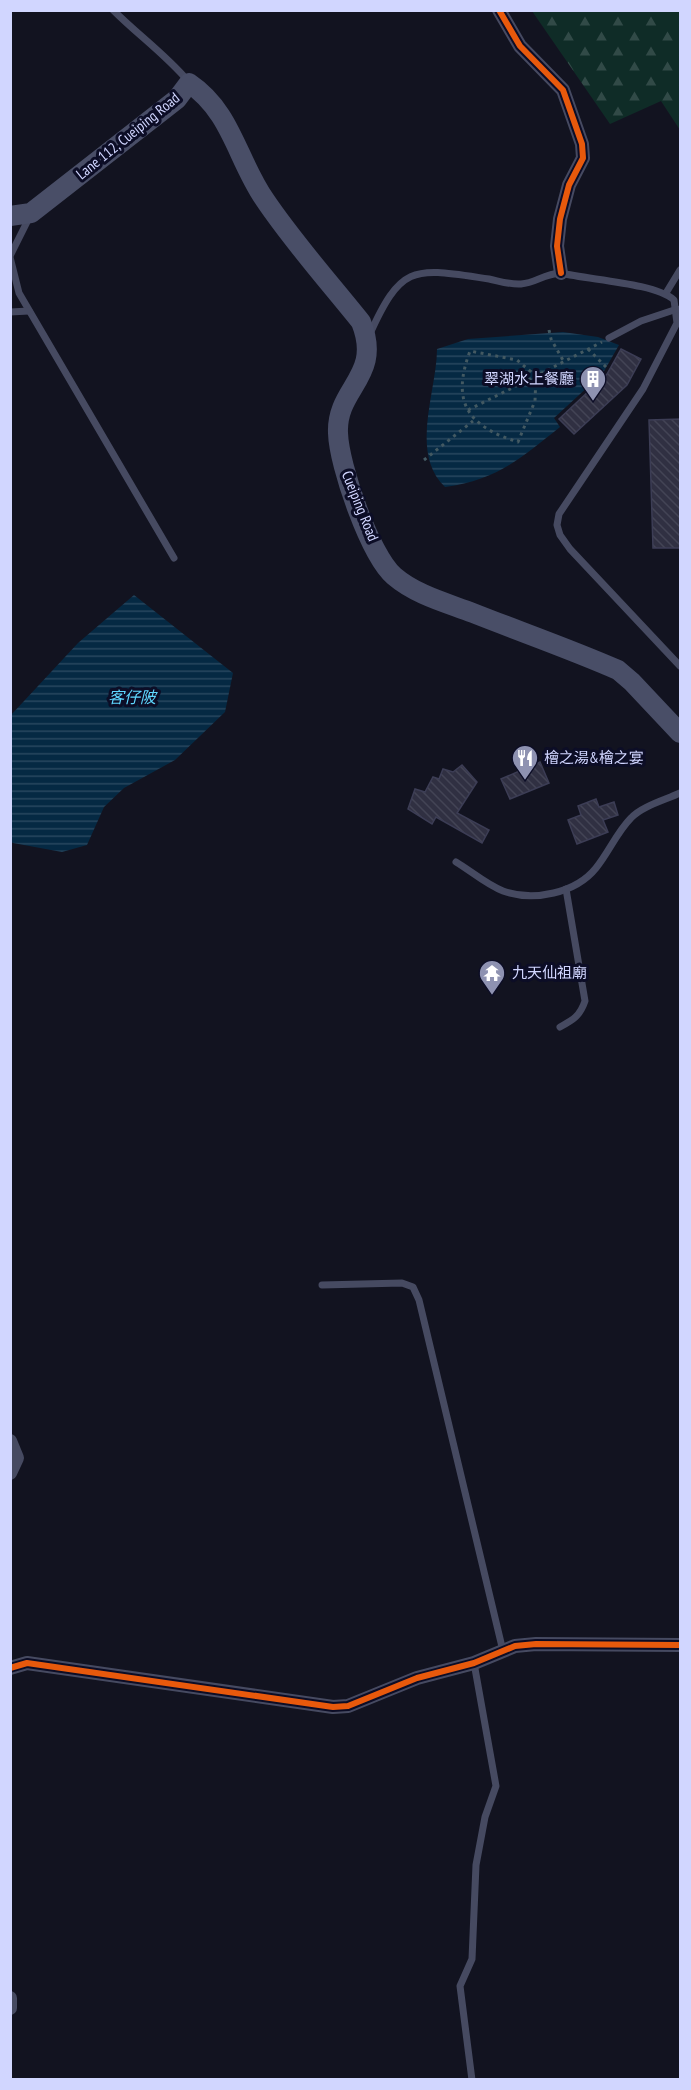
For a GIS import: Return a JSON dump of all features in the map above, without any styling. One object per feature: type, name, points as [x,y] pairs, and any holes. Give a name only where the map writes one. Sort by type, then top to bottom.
[{"type":"main road","name":"Lane 112, Cueiping Road","points":[[10,216],[31,213],[177,99],[189,83],[209,98],[219,110],[265,200],[362,322],[368,339]]},
{"type":"main road","name":"Cueiping Road","points":[[368,339],[364,371],[343,406],[337,431],[349,488],[370,534],[393,575],[429,596],[618,670],[681,733]]},
{"type":"street","points":[[499,10],[520,46],[563,90],[582,144],[583,158],[569,185],[560,219],[557,246],[561,273]]},
{"type":"street","points":[[10,1441],[17,1458],[10,1473]]},
{"type":"street","points":[[10,1668],[27,1663],[333,1707],[348,1706],[417,1678],[474,1663],[515,1646],[536,1644],[681,1645]]},
{"type":"street","points":[[10,1998],[10,2008]]},
{"type":"lane","points":[[113,10],[144,42],[166,56],[189,83]]},
{"type":"lane","points":[[31,213],[10,256],[19,293],[174,558]]},
{"type":"lane","points":[[681,270],[666,293],[674,300],[677,309],[677,323],[643,389],[569,497],[559,514],[557,525],[560,536],[570,549],[681,666]]},
{"type":"lane","name":"Cueiping Road","points":[[368,339],[391,293],[408,277],[425,271],[520,284],[547,274],[561,273],[666,293]]},
{"type":"lane","points":[[609,338],[641,321],[677,309]]},
{"type":"lane","points":[[10,312],[29,311]]},
{"type":"lane","points":[[456,862],[501,890],[520,896],[541,895],[566,889],[582,883],[596,868],[632,816],[681,793]]},
{"type":"lane","points":[[560,1027],[574,1019],[581,1011],[585,1001],[566,889]]},
{"type":"lane","points":[[322,1285],[402,1283],[412,1287],[416,1293],[503,1651]]},
{"type":"lane","points":[[472,2079],[460,1986],[472,1959],[476,1865],[485,1816],[496,1786],[474,1663]]},
{"type":"path","points":[[549,330],[551,339],[564,362]]},
{"type":"path","points":[[468,410],[609,338]]},
{"type":"path","points":[[588,349],[609,370]]},
{"type":"path","points":[[470,351],[517,360],[536,376],[535,401],[518,442],[494,434],[473,421],[461,385],[463,370],[470,351]]},
{"type":"path","points":[[424,460],[473,421]]},
{"type":"green space","points":[[532,11],[680,11],[680,130],[661,101],[610,124]]},
{"type":"water","points":[[563,332],[598,337],[619,345],[603,373],[554,418],[560,427],[520,458],[494,473],[463,484],[445,487],[434,473],[427,439],[437,349],[468,339]]},
{"type":"water","name":"客仔陂","points":[[134,595],[233,673],[225,712],[175,760],[124,788],[104,807],[87,845],[62,852],[13,843],[10,841],[11,715],[78,643]]},
{"type":"building","name":"翠湖水上餐廳","points":[[621,349],[641,359],[627,385],[574,434],[559,419],[607,374]]},
{"type":"building","points":[[681,419],[681,548],[653,548],[649,420]]},
{"type":"building","name":"檜之湯&檜之宴","points":[[540,762],[549,783],[510,799],[501,779]]},
{"type":"building","points":[[462,765],[477,782],[457,813],[489,830],[482,843],[436,817],[432,824],[408,809],[415,789],[425,792],[433,777],[439,779],[443,769],[453,772]]},
{"type":"building","points":[[596,799],[599,807],[614,802],[618,815],[603,820],[608,832],[577,844],[568,820],[581,815],[578,806]]},
{"type":"cycle path","points":[[499,10],[520,46],[563,90],[582,144],[583,158],[569,185],[560,219],[557,246],[561,273]]},
{"type":"cycle path","points":[[10,1668],[27,1663],[333,1707],[348,1706],[417,1678],[474,1663],[515,1646],[536,1644],[680,1645]]},
{"type":"place","name":"翠湖水上餐廳","points":[[593,402]]},
{"type":"place","name":"檜之湯&檜之宴","points":[[525,781]]},
{"type":"place","name":"九天仙祖廟","points":[[492,996]]}]
